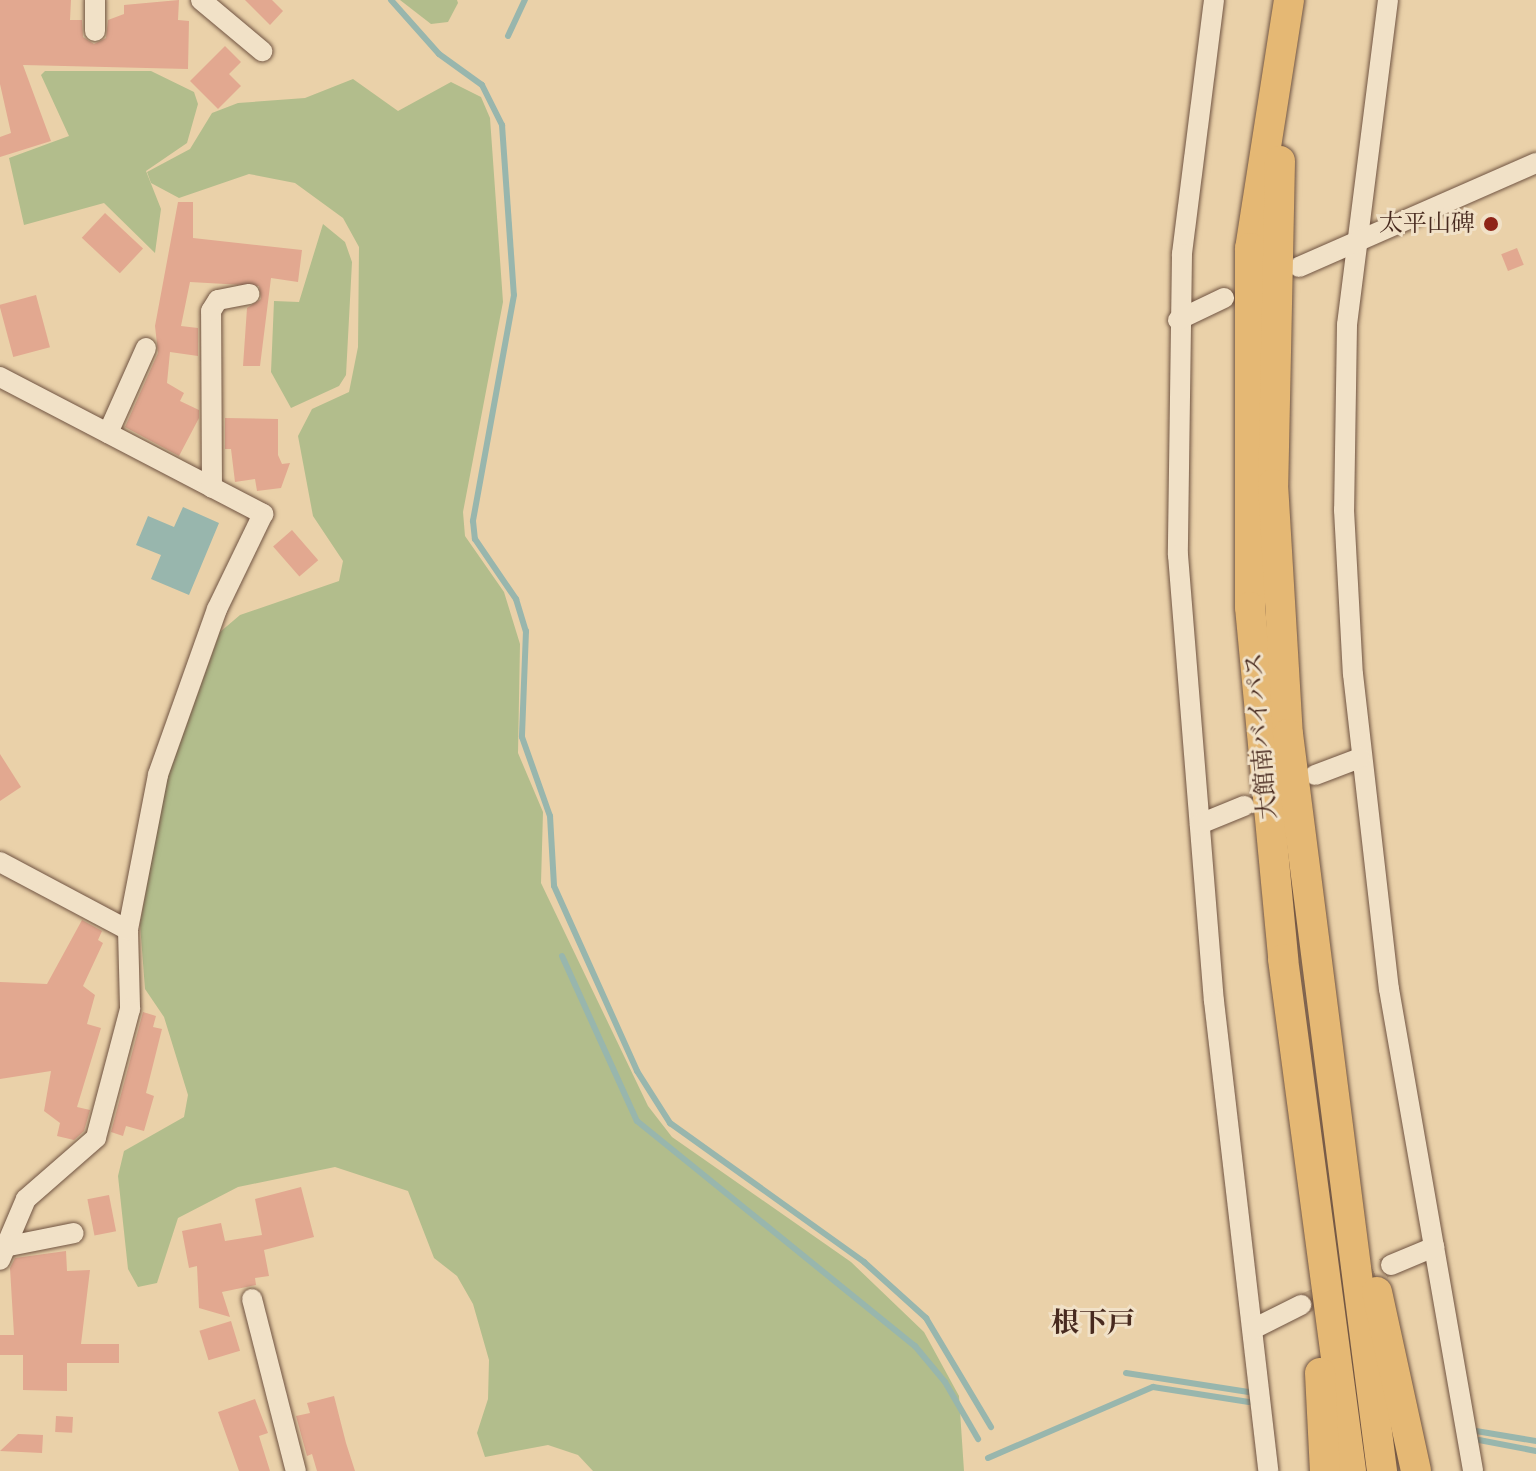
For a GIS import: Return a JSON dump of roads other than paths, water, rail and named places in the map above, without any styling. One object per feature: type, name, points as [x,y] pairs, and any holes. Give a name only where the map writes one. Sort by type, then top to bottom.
[{"type":"highway","name":"大館南バイパス","points":[[1289,0],[1250,248],[1246,373],[1250,607],[1283,959],[1351,1471]]},
{"type":"highway","name":"大館南バイパス","points":[[1298,0],[1274,253],[1273,484],[1288,734],[1382,1471]]},
{"type":"highway","points":[[1283,959],[1325,1471]]},
{"type":"highway","points":[[1323,1023],[1416,1471]]},
{"type":"street","points":[[95,0],[95,31]]},
{"type":"street","points":[[201,0],[262,51]]},
{"type":"street","points":[[1214,0],[1202,60],[1178,320],[1178,555],[1200,824],[1268,1471]]},
{"type":"street","points":[[1388,0],[1355,242],[1344,510],[1360,758],[1389,989],[1473,1471]]},
{"type":"street","points":[[1299,267],[1536,163]]},
{"type":"street","points":[[212,488],[211,311],[218,300],[249,294]]},
{"type":"street","points":[[1178,320],[1224,298]]},
{"type":"street","points":[[108,433],[146,348]]},
{"type":"street","points":[[0,377],[263,514],[217,609],[158,775],[128,930],[130,1009],[96,1138],[26,1199],[2,1254]]},
{"type":"street","points":[[1315,775],[1360,758]]},
{"type":"street","points":[[1200,824],[1244,806]]},
{"type":"street","points":[[0,862],[128,930]]},
{"type":"street","points":[[2,1254],[74,1233]]},
{"type":"street","points":[[1391,1265],[1434,1247]]},
{"type":"street","points":[[252,1299],[296,1471]]},
{"type":"street","points":[[1253,1329],[1301,1305]]},
{"type":"water","points":[[183,507],[219,523],[189,595],[151,579],[161,555],[136,545],[148,516],[174,527]]},
{"type":"waterway","points":[[391,0],[439,54],[482,85],[502,125],[514,295],[473,521],[475,539],[516,599],[526,631],[522,737],[550,816],[554,886],[637,1071],[670,1123],[864,1262],[926,1318],[991,1427]]},
{"type":"waterway","points":[[508,36],[525,0]]},
{"type":"waterway","points":[[562,956],[637,1121],[915,1346],[945,1382],[978,1439]]},
{"type":"waterway","points":[[1126,1373],[1249,1392]]},
{"type":"waterway","points":[[988,1458],[1153,1387],[1249,1402]]},
{"type":"waterway","points":[[1476,1431],[1536,1441]]},
{"type":"waterway","points":[[1479,1440],[1536,1451]]},
{"type":"tunnel","points":[[1301,1305],[1391,1265]]},
{"type":"place","name":"太平山碑","points":[[1491,224]]},
{"type":"district","name":"根下戸","points":[[1093,1323]]}]
